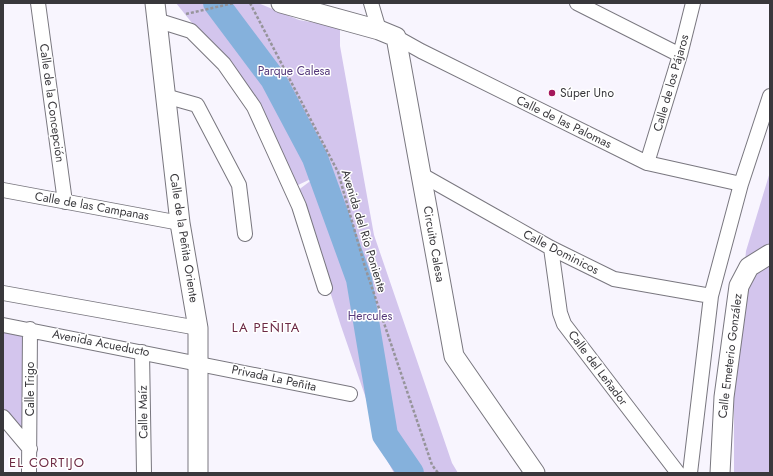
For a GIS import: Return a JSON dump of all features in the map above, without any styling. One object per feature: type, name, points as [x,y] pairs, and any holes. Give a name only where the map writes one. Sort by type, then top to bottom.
[{"type":"main road","name":"Calle de las Palomas","points":[[281,3],[388,34]]},
{"type":"main road","name":"Calle de la Peñita Oriente","points":[[155,11],[180,222],[198,328],[198,473]]},
{"type":"main road","name":"Circuito Calesa","points":[[388,34],[422,175],[454,356],[535,473]]},
{"type":"main road","name":"Calle Emeterio González","points":[[720,473],[724,397],[739,286],[749,267],[770,254]]},
{"type":"street","name":"Calle de la Concepción","points":[[38,3],[65,202]]},
{"type":"street","name":"Circuito Calesa","points":[[371,3],[388,34]]},
{"type":"street","points":[[577,3],[680,55]]},
{"type":"street","name":"Calle de los Pájaros","points":[[647,163],[680,55],[693,3]]},
{"type":"street","points":[[155,11],[191,31],[224,64],[254,108],[299,206],[325,288]]},
{"type":"street","name":"Calle de las Palomas","points":[[388,34],[647,163],[741,184]]},
{"type":"street","points":[[165,96],[197,105],[239,185],[245,234]]},
{"type":"street","points":[[690,473],[711,296],[741,184],[770,96]]},
{"type":"street","name":"Calle Dominicos","points":[[422,175],[551,248],[614,279],[711,296]]},
{"type":"street","name":"Calle de las Campanas","points":[[3,190],[180,222]]},
{"type":"street","name":"Calle del Leñador","points":[[551,248],[560,313],[564,324],[678,473]]},
{"type":"street","points":[[3,293],[198,328]]},
{"type":"street","name":"Avenida Acueducto","points":[[3,325],[30,329],[199,363]]},
{"type":"street","name":"Calle Trigo","points":[[29,473],[30,329]]},
{"type":"street","name":"Calle Maíz","points":[[142,352],[144,473]]},
{"type":"street","name":"Privada La Peñita","points":[[199,363],[350,394]]},
{"type":"street","name":"Calle Trigo","points":[[3,417],[30,448]]},
{"type":"path","points":[[184,15],[234,3]]},
{"type":"path","name":"Avenida del Río Poniente","points":[[250,3],[338,172],[368,274],[432,465],[438,473]]},
{"type":"green space","points":[[176,3],[258,3],[299,20],[340,27],[340,46],[374,235],[452,463],[458,473],[394,473],[388,462],[341,326],[297,191],[317,176],[296,186],[196,28]]},
{"type":"green space","points":[[770,172],[770,473],[734,473],[734,379],[746,251]]},
{"type":"green space","points":[[3,325],[30,329],[30,449],[3,417]]},
{"type":"waterway","points":[[216,3],[273,79],[315,158],[359,279],[385,435],[411,473]]},
{"type":"place","name":"Súper Uno","points":[[552,93]]},
{"type":"district","name":"LA PEÑITA","points":[[266,327]]},
{"type":"district","name":"EL CORTIJO","points":[[47,462]]},
{"type":"park label","name":"Parque Calesa","points":[[294,71]]},
{"type":"park label","name":"Hercules","points":[[370,316]]}]
